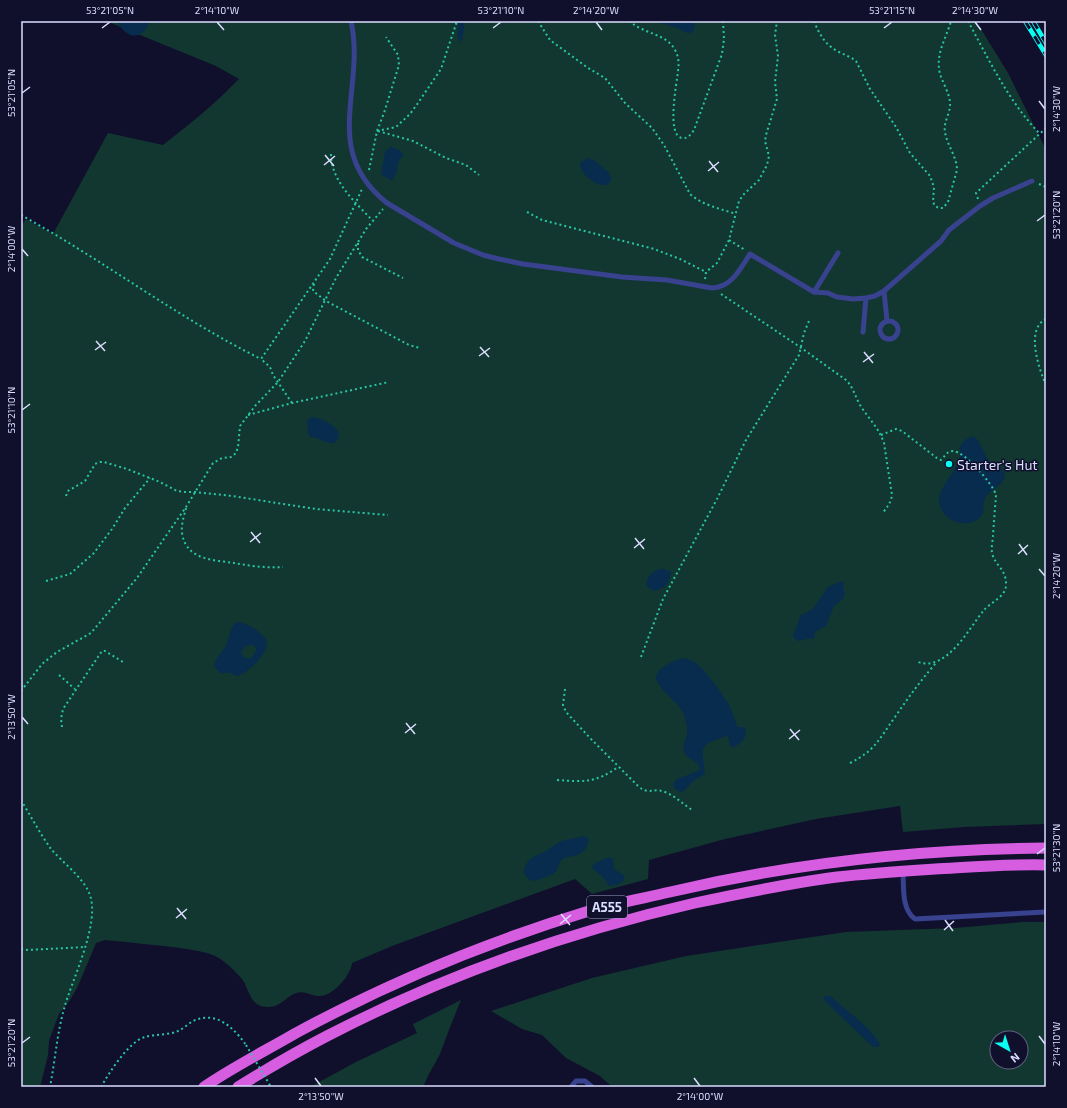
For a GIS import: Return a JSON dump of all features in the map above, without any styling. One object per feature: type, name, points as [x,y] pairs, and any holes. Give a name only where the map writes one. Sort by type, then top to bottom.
[{"type":"highway","name":"A555","points":[[204,1087],[216,1078],[374,993],[482,947],[593,910],[719,881],[777,870],[839,861],[893,856],[1046,848]]},
{"type":"highway","name":"A555","points":[[238,1087],[302,1049],[382,1009],[486,966],[544,945],[618,923],[722,897],[830,878],[903,871],[1046,865]]},
{"type":"lane","points":[[351,21],[354,37],[354,55],[349,119],[350,139],[354,161],[366,182],[377,195],[387,203],[454,244],[483,255],[523,264],[622,277],[667,280],[712,288],[724,286],[736,276],[750,254],[814,292],[828,293],[844,298],[866,298],[875,296],[884,291],[941,241],[949,230],[980,206],[993,198],[1032,181]]},
{"type":"lane","points":[[814,292],[838,253]]},
{"type":"lane","points":[[884,291],[887,321]]},
{"type":"lane","points":[[863,332],[866,298]]},
{"type":"lane","points":[[903,871],[905,902],[910,915],[915,919],[1046,912]]},
{"type":"lane","points":[[571,1087],[576,1081],[585,1081],[592,1087]]},
{"type":"path","points":[[377,131],[396,127],[410,114],[418,103],[441,69],[456,21]]},
{"type":"path","points":[[538,21],[550,40],[588,68],[605,78],[625,103],[652,128],[664,145],[690,194],[708,205],[736,214]]},
{"type":"path","points":[[629,21],[642,30],[664,39],[676,51],[678,71],[674,105],[674,123],[676,135],[681,138],[690,135],[694,130],[722,54],[724,39],[723,21]]},
{"type":"path","points":[[814,21],[821,37],[826,42],[838,52],[856,61],[870,89],[896,127],[910,153],[930,176],[934,187],[933,202],[935,206],[939,208],[945,206],[948,202],[957,170],[957,165],[945,131],[950,99],[940,75],[938,61],[951,21]]},
{"type":"path","points":[[968,21],[1000,80],[1021,113],[1040,134]]},
{"type":"path","points":[[261,359],[314,283],[336,247],[366,182],[377,131],[399,65],[398,56],[386,37]]},
{"type":"path","points":[[980,206],[976,193],[1046,128]]},
{"type":"path","points":[[377,131],[413,141],[446,158],[466,165],[479,175]]},
{"type":"path","points":[[331,154],[332,166],[342,185],[372,220]]},
{"type":"path","points":[[21,691],[42,664],[57,652],[91,633],[136,578],[186,507],[213,463],[222,458],[231,457],[236,452],[238,447],[240,426],[246,416],[260,399],[278,382],[305,341],[336,278],[372,220],[387,203]]},
{"type":"path","points":[[527,212],[542,220],[654,249],[680,259],[706,272]]},
{"type":"path","points":[[21,215],[63,239],[237,347],[261,359],[270,367],[273,375],[292,403]]},
{"type":"path","points":[[729,240],[750,254]]},
{"type":"path","points":[[358,242],[358,250],[362,256],[403,278]]},
{"type":"path","points":[[314,283],[313,291],[326,301],[409,345],[420,348]]},
{"type":"path","points":[[1046,319],[1038,326],[1035,338],[1039,365],[1046,385]]},
{"type":"path","points":[[641,658],[663,599],[717,499],[746,440],[799,354],[804,333],[810,321]]},
{"type":"path","points":[[246,416],[292,403],[389,382]]},
{"type":"path","points":[[850,763],[868,752],[880,740],[894,718],[937,662],[963,640],[982,612],[988,605],[1004,593],[1006,587],[1005,575],[992,553],[996,500],[995,490],[976,467],[959,453],[951,451],[941,460],[902,431],[896,429],[881,435]]},
{"type":"path","points":[[66,496],[68,491],[85,481],[95,464],[100,462],[110,463],[150,478],[177,491],[232,496],[316,509],[388,515]]},
{"type":"path","points":[[46,581],[70,574],[89,558],[112,529],[130,501],[150,478]]},
{"type":"path","points":[[186,507],[182,533],[190,550],[197,556],[269,568],[283,567]]},
{"type":"path","points":[[62,727],[61,719],[63,709],[102,651],[105,651],[123,662]]},
{"type":"path","points":[[918,662],[930,664],[937,662]]},
{"type":"path","points":[[59,675],[76,688]]},
{"type":"path","points":[[564,689],[564,708],[585,733],[618,767],[644,791],[663,791],[670,794],[692,810]]},
{"type":"path","points":[[557,780],[590,781],[603,777],[618,767]]},
{"type":"path","points":[[21,800],[51,848],[79,879],[90,895],[92,906],[92,923],[64,1009],[50,1087]]},
{"type":"path","points":[[21,949],[28,950],[85,947]]},
{"type":"path","points":[[101,1087],[116,1063],[142,1037],[179,1031],[194,1021],[202,1018],[218,1019],[236,1032],[271,1087]]},
{"type":"path","points":[[261,1084],[268,1080]]},
{"type":"green space","points":[[106,21],[976,21],[1008,73],[1046,150],[1046,824],[964,827],[903,832],[900,806],[816,819],[725,839],[649,860],[648,879],[592,894],[575,879],[392,946],[352,963],[345,979],[330,993],[320,996],[299,992],[272,1007],[261,1006],[253,1001],[242,979],[227,964],[214,955],[187,949],[105,940],[96,943],[78,986],[70,1000],[59,1014],[49,1041],[48,1055],[40,1087],[21,1087],[21,226],[26,219],[53,234],[108,133],[163,145],[202,113],[239,79],[216,66]]},
{"type":"green space","points":[[1023,922],[1046,922],[1046,1087],[612,1087],[600,1076],[566,1058],[542,1035],[522,1029],[491,1011],[592,978],[686,956],[846,932],[955,928]]},
{"type":"green space","points":[[461,1000],[440,1054],[423,1087],[310,1087],[356,1062],[417,1033],[413,1024]]},
{"type":"water","points":[[117,21],[149,21],[149,24],[143,32],[134,36],[124,31]]},
{"type":"water","points":[[459,21],[465,21],[461,42],[457,36]]},
{"type":"water","points":[[658,21],[691,21],[694,24],[694,30],[690,33],[686,32]]},
{"type":"water","points":[[390,147],[398,149],[404,155],[398,162],[397,172],[392,181],[381,174],[385,152]]},
{"type":"water","points":[[587,158],[594,160],[609,173],[611,180],[607,185],[598,184],[592,181],[583,173],[580,163]]},
{"type":"water","points":[[311,417],[324,420],[337,430],[339,434],[336,442],[330,443],[311,437],[308,434],[307,421]]},
{"type":"water","points":[[974,436],[990,462],[1003,470],[1005,475],[1003,481],[985,497],[982,515],[970,523],[959,523],[946,516],[942,511],[939,499],[941,492],[958,462],[960,455],[959,447],[966,439]]},
{"type":"water","points":[[660,569],[665,569],[671,572],[667,584],[655,591],[649,588],[646,584],[651,575]]},
{"type":"water","points":[[842,581],[844,584],[843,588],[845,594],[842,600],[834,606],[826,626],[815,632],[814,639],[811,638],[798,641],[794,638],[793,635],[801,615],[813,609],[828,587]]},
{"type":"water","points":[[238,622],[254,628],[266,639],[267,644],[258,661],[242,674],[237,676],[231,673],[220,673],[214,666],[216,660],[227,644],[234,624]],"holes":[[[253,645],[256,648],[256,651],[251,658],[245,657],[241,653],[245,646]]]},
{"type":"water","points":[[682,658],[693,662],[705,672],[729,705],[738,727],[744,727],[746,729],[746,735],[739,744],[733,747],[730,746],[728,737],[726,736],[706,745],[703,752],[705,770],[704,775],[693,781],[684,791],[680,792],[675,789],[673,784],[677,779],[700,769],[698,763],[688,757],[684,752],[684,745],[687,736],[687,724],[684,715],[678,705],[658,684],[656,678],[657,674],[662,668]]},
{"type":"water","points":[[584,836],[588,838],[587,846],[580,854],[562,859],[556,871],[545,878],[533,881],[527,878],[524,870],[526,865],[533,857],[543,853],[561,841]]},
{"type":"water","points":[[609,857],[613,859],[614,869],[625,878],[616,885],[609,886],[592,866],[595,863]]},
{"type":"water","points":[[824,996],[830,996],[863,1024],[880,1044],[878,1047],[873,1047],[825,1001]]},
{"type":"railway","points":[[1025,21],[1046,55]]},
{"type":"railway","points":[[1033,21],[1046,43]]},
{"type":"place","name":"Starter's Hut","points":[[949,464]]}]
